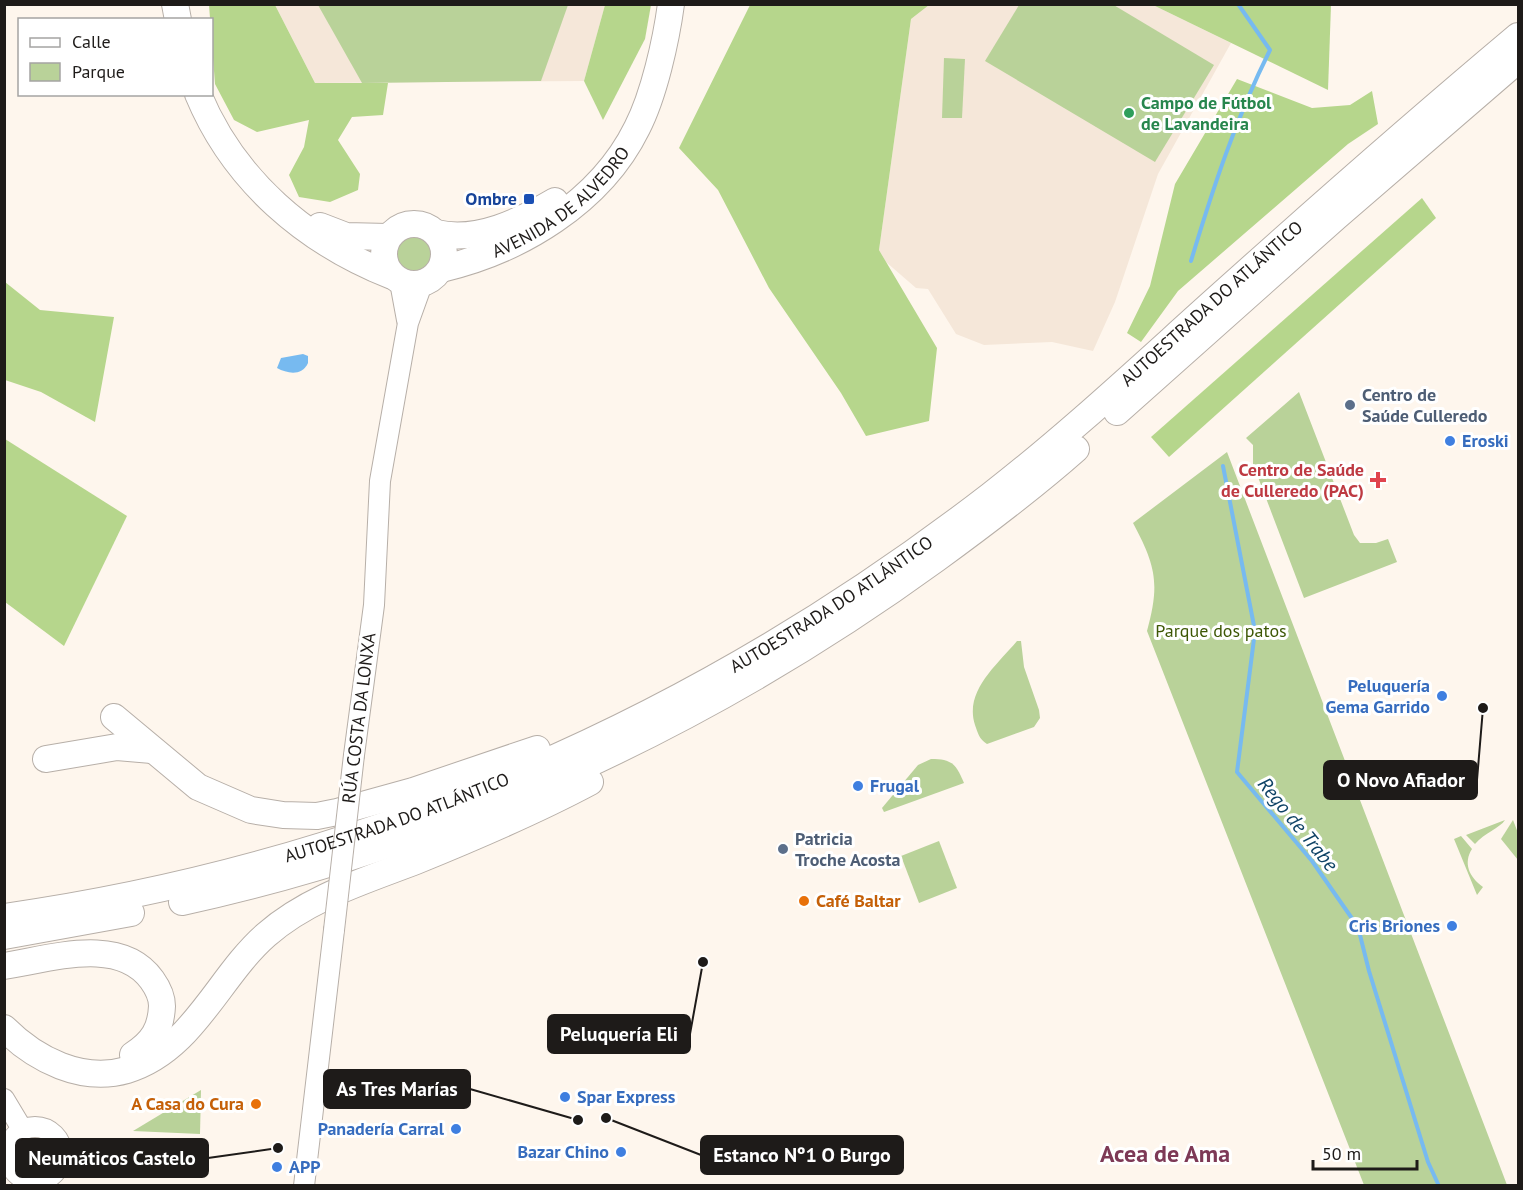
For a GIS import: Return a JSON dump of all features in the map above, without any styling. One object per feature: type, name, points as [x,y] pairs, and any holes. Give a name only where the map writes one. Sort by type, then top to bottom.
[{"type":"highway","name":"AVENIDA DE ALVEDRO","points":[[414,278],[497,252],[539,230],[580,200],[607,173],[637,129],[667,36],[671,4]]},
{"type":"highway","name":"AUTOESTRADA DO ATLÁNTICO","points":[[4,917],[120,898],[192,882],[332,843],[464,797],[570,752],[641,718],[755,657],[817,619],[906,559],[993,494],[1061,439],[1327,200],[1518,36]]},
{"type":"highway","name":"AUTOESTRADA DO ATLÁNTICO","points":[[4,936],[95,921],[226,892],[353,857],[431,829],[551,781],[625,747],[810,645],[878,601],[983,525],[1069,455],[1344,209],[1518,60]]},
{"type":"highway","points":[[199,96],[213,129],[233,158],[275,206],[360,263],[414,278]]},
{"type":"highway","name":"AVENIDA DE ALVEDRO","points":[[436,233],[450,236],[490,231],[533,214],[556,201],[580,183],[616,146],[647,100]]},
{"type":"highway","points":[[257,186],[318,225],[346,236],[388,237]]},
{"type":"highway","points":[[420,224],[436,233],[444,250],[414,278],[383,258],[388,237],[402,226],[420,224]]},
{"type":"highway","points":[[4,1028],[32,1052],[57,1065],[80,1072],[106,1074],[127,1070],[148,1062],[176,1041],[200,1017],[247,954],[285,919],[315,902],[464,841],[585,785],[707,720],[762,687],[810,645]]},
{"type":"highway","points":[[114,717],[198,787],[229,803],[251,810],[283,815],[317,816],[435,784],[599,726],[641,718]]},
{"type":"highway","points":[[46,759],[117,747],[152,750]]},
{"type":"highway","points":[[4,966],[91,954],[111,954],[130,960],[145,970],[156,985],[162,1001],[161,1018],[156,1034],[145,1047],[130,1057],[112,1062],[92,1063],[69,1058],[48,1049],[27,1036],[4,1013]]},
{"type":"main road","name":"RÚA COSTA DA LONXA","points":[[304,1185],[354,755],[374,605],[380,480],[414,278]]},
{"type":"main road","points":[[4,1099],[22,1130]]},
{"type":"main road","points":[[36,1126],[44,1128],[57,1138],[61,1145],[60,1162],[51,1181],[24,1179],[11,1168],[7,1151],[9,1143],[22,1130],[36,1126]]},
{"type":"shaded area","points":[[275,5],[605,5],[584,81],[315,83]]},
{"type":"shaded area","points":[[929,5],[1153,5],[1231,43],[1158,174],[1115,302],[1093,351],[1052,342],[984,345],[956,334],[928,289],[916,288],[886,262],[879,250],[911,19]]},
{"type":"green space","name":"Campo de Fútbol de Lavandeira","points":[[1112,4],[1214,65],[1155,162],[985,61],[1019,5]]},
{"type":"green space","points":[[209,5],[275,5],[315,83],[388,83],[383,115],[352,117],[338,140],[360,174],[358,190],[330,202],[299,197],[289,175],[304,147],[309,120],[257,132],[234,120],[215,84],[213,18],[210,18]]},
{"type":"green space","points":[[318,5],[568,5],[541,81],[362,83]]},
{"type":"green space","points":[[605,5],[651,5],[645,39],[603,120],[584,81]]},
{"type":"green space","points":[[750,5],[929,5],[911,19],[879,250],[937,348],[929,421],[866,436],[841,393],[769,288],[718,190],[679,148]]},
{"type":"green space","points":[[1153,5],[1331,5],[1328,90]]},
{"type":"green space","points":[[944,58],[965,59],[962,118],[942,118]]},
{"type":"green space","points":[[1237,79],[1312,108],[1350,105],[1372,91],[1378,124],[1348,144],[1178,291],[1141,342],[1127,333],[1150,286],[1175,184]]},
{"type":"green space","points":[[1422,198],[1436,218],[1169,457],[1151,437]]},
{"type":"green space","points":[[413,235],[421,236],[428,241],[433,248],[433,264],[428,271],[421,276],[413,277],[405,276],[398,271],[393,264],[392,256],[393,248],[398,241],[405,236]]},
{"type":"green space","points":[[5,282],[40,310],[114,317],[95,422],[41,392],[5,380]]},
{"type":"green space","points":[[1299,392],[1354,535],[1360,543],[1376,543],[1388,539],[1397,562],[1304,598],[1253,464],[1253,445],[1246,438]]},
{"type":"green space","points":[[5,439],[127,516],[64,646],[5,602]]},
{"type":"green space","name":"Parque dos patos","points":[[1227,452],[1507,1185],[1364,1185],[1147,631],[1154,600],[1153,576],[1147,551],[1133,523]]},
{"type":"green space","points":[[1017,641],[1021,641],[1024,667],[1040,718],[1034,727],[987,744],[980,738],[975,725],[974,701],[984,679]]},
{"type":"green space","points":[[931,759],[944,760],[952,764],[964,783],[884,812],[882,808],[918,765]]},
{"type":"green space","points":[[1505,820],[1475,844],[1466,835]]},
{"type":"green space","points":[[1513,820],[1518,833],[1518,860],[1501,839]]},
{"type":"green space","points":[[1461,836],[1472,849],[1468,859],[1469,870],[1474,879],[1483,887],[1477,895],[1454,839]]},
{"type":"green space","points":[[939,841],[957,888],[919,903],[901,856]]},
{"type":"green space","points":[[201,1090],[200,1134],[133,1131]]},
{"type":"water","points":[[303,354],[308,356],[308,363],[302,370],[294,373],[277,368],[281,358]]},
{"type":"waterway","name":"Rego de Trabe","points":[[1191,261],[1226,154],[1246,101],[1270,50],[1238,4]]},
{"type":"waterway","name":"Rego de Trabe","points":[[1223,466],[1255,631],[1237,772],[1312,861],[1358,927],[1369,971],[1428,1162],[1439,1186]]},
{"type":"place","name":"Campo de Fútbol de Lavandeira","points":[[1129,113]]},
{"type":"place","name":"Ombre","points":[[529,199]]},
{"type":"place","name":"Centro de Saúde Culleredo","points":[[1350,405]]},
{"type":"place","name":"Eroski","points":[[1450,441]]},
{"type":"place","name":"Centro de Saúde de Culleredo (PAC)","points":[[1378,480]]},
{"type":"place","name":"Peluquería Gema Garrido","points":[[1442,696]]},
{"type":"place","name":"O Novo Afiador","points":[[1483,708]]},
{"type":"place","name":"Frugal","points":[[858,786]]},
{"type":"place","name":"Patricia Troche Acosta","points":[[783,849]]},
{"type":"place","name":"Café Baltar","points":[[804,901]]},
{"type":"place","name":"Cris Briones","points":[[1452,926]]},
{"type":"place","name":"Peluquería Eli","points":[[703,962]]},
{"type":"place","name":"Spar Express","points":[[565,1097]]},
{"type":"place","name":"A Casa do Cura","points":[[256,1104]]},
{"type":"place","name":"Estanco Nº1 O Burgo","points":[[606,1118]]},
{"type":"place","name":"As Tres Marías","points":[[578,1120]]},
{"type":"place","name":"Panadería Carral","points":[[456,1129]]},
{"type":"place","name":"Neumáticos Castelo","points":[[278,1148]]},
{"type":"place","name":"Bazar Chino","points":[[621,1152]]},
{"type":"place","name":"APP","points":[[277,1167]]},
{"type":"district","name":"Acea de Ama","points":[[1165,1154]]}]
